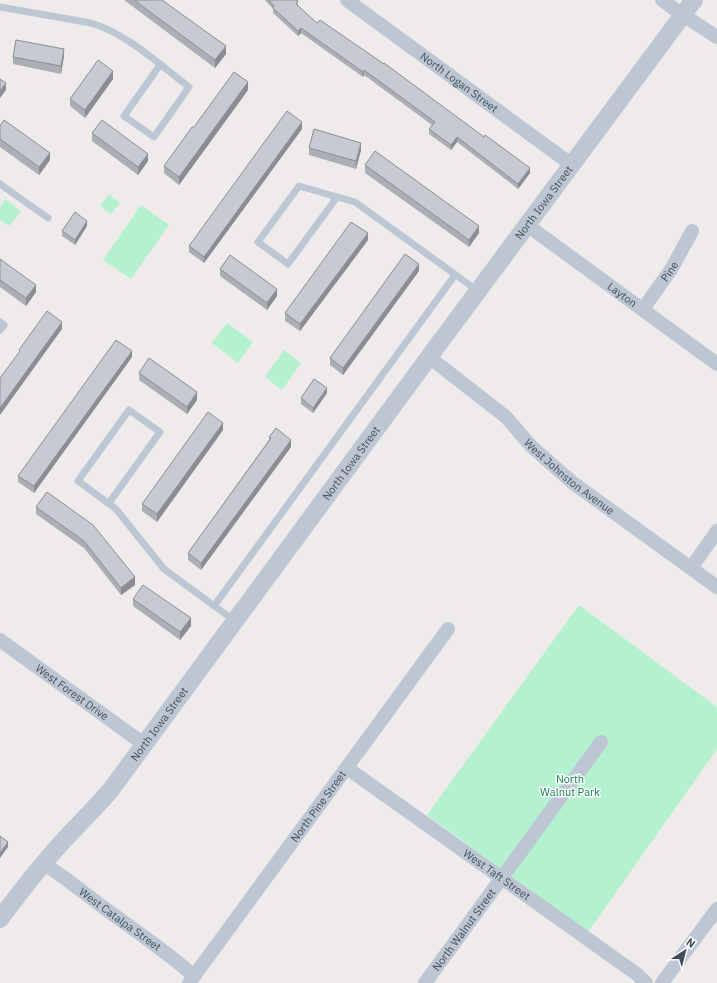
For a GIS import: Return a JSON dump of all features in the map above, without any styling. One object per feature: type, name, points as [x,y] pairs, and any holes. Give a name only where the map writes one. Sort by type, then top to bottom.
[{"type":"street","name":"North Logan Street","points":[[347,0],[572,165]]},
{"type":"street","points":[[662,0],[683,16],[717,37]]},
{"type":"street","name":"North Iowa Street","points":[[0,919],[22,889],[63,841],[110,791],[145,745],[429,357],[694,0]]},
{"type":"street","name":"Layton","points":[[527,226],[717,364]]},
{"type":"street","name":"Pine","points":[[643,309],[672,268],[692,231]]},
{"type":"street","name":"West Johnston Avenue","points":[[429,357],[506,417],[531,446],[573,483],[717,587]]},
{"type":"street","points":[[691,568],[717,531]]},
{"type":"street","name":"North Pine Street","points":[[192,980],[448,629]]},
{"type":"street","name":"West Forest Drive","points":[[0,640],[145,745]]},
{"type":"street","name":"North Walnut Street","points":[[425,983],[601,742]]},
{"type":"street","name":"West Taft Street","points":[[347,768],[646,983]]},
{"type":"street","name":"West Catalpa Street","points":[[44,864],[177,961],[192,980]]},
{"type":"street","points":[[662,983],[717,909]]},
{"type":"lane","points":[[1,10],[91,23],[104,27],[117,34],[160,65],[189,87],[154,137],[124,116],[160,65]]},
{"type":"lane","points":[[0,184],[48,218]]},
{"type":"lane","points":[[336,197],[288,264],[258,242],[299,186],[355,202],[478,291]]},
{"type":"lane","points":[[214,606],[456,275]]},
{"type":"lane","points":[[0,322],[4,325],[0,330]]},
{"type":"lane","points":[[108,503],[160,432],[129,410],[78,481],[116,509],[164,569],[235,621]]},
{"type":"green space","points":[[109,194],[120,203],[111,214],[100,206]]},
{"type":"green space","points":[[5,199],[21,211],[9,226],[0,220],[0,207]]},
{"type":"green space","points":[[141,205],[169,225],[131,279],[103,260]]},
{"type":"green space","points":[[227,323],[253,342],[238,363],[212,343]]},
{"type":"green space","points":[[284,350],[301,363],[282,390],[265,377]]},
{"type":"green space","name":"North Walnut Park","points":[[579,605],[717,707],[717,749],[588,932],[427,815]]},
{"type":"building","points":[[134,0],[162,0],[226,46],[215,60]]},
{"type":"building","points":[[269,0],[297,0],[298,1],[296,4],[317,23],[320,20],[384,63],[484,137],[485,135],[530,168],[518,184],[457,137],[451,145],[429,129],[435,122],[364,70],[363,72],[301,28],[298,31],[273,8],[274,6]]},
{"type":"building","points":[[16,40],[64,49],[61,66],[13,57]]},
{"type":"building","points":[[98,60],[113,71],[85,110],[70,99]]},
{"type":"building","points":[[234,72],[248,82],[179,177],[164,166]]},
{"type":"building","points":[[0,79],[6,83],[0,91]]},
{"type":"building","points":[[287,111],[302,122],[204,257],[189,246]]},
{"type":"building","points":[[4,120],[50,153],[39,167],[0,139],[0,126]]},
{"type":"building","points":[[102,120],[148,154],[138,167],[92,133]]},
{"type":"building","points":[[314,129],[361,143],[356,161],[309,148]]},
{"type":"building","points":[[375,151],[479,226],[469,240],[365,165]]},
{"type":"building","points":[[75,212],[87,221],[75,240],[62,231]]},
{"type":"building","points":[[351,222],[368,233],[300,324],[285,313]]},
{"type":"building","points":[[405,254],[419,264],[343,368],[330,358]]},
{"type":"building","points":[[230,255],[277,289],[267,303],[220,269]]},
{"type":"building","points":[[0,259],[36,285],[26,298],[0,280]]},
{"type":"building","points":[[47,311],[62,322],[0,408],[0,378]]},
{"type":"building","points":[[116,340],[132,351],[34,486],[18,476]]},
{"type":"building","points":[[149,358],[197,392],[187,407],[139,373]]},
{"type":"building","points":[[314,379],[327,388],[313,408],[301,398]]},
{"type":"building","points":[[208,412],[223,423],[157,514],[142,504]]},
{"type":"building","points":[[276,428],[291,440],[201,563],[188,553],[271,438],[269,437]]},
{"type":"building","points":[[47,492],[93,525],[135,577],[121,588],[84,541],[36,507]]},
{"type":"building","points":[[143,585],[191,618],[180,632],[133,599]]},
{"type":"building","points":[[0,836],[8,842],[0,853]]}]
